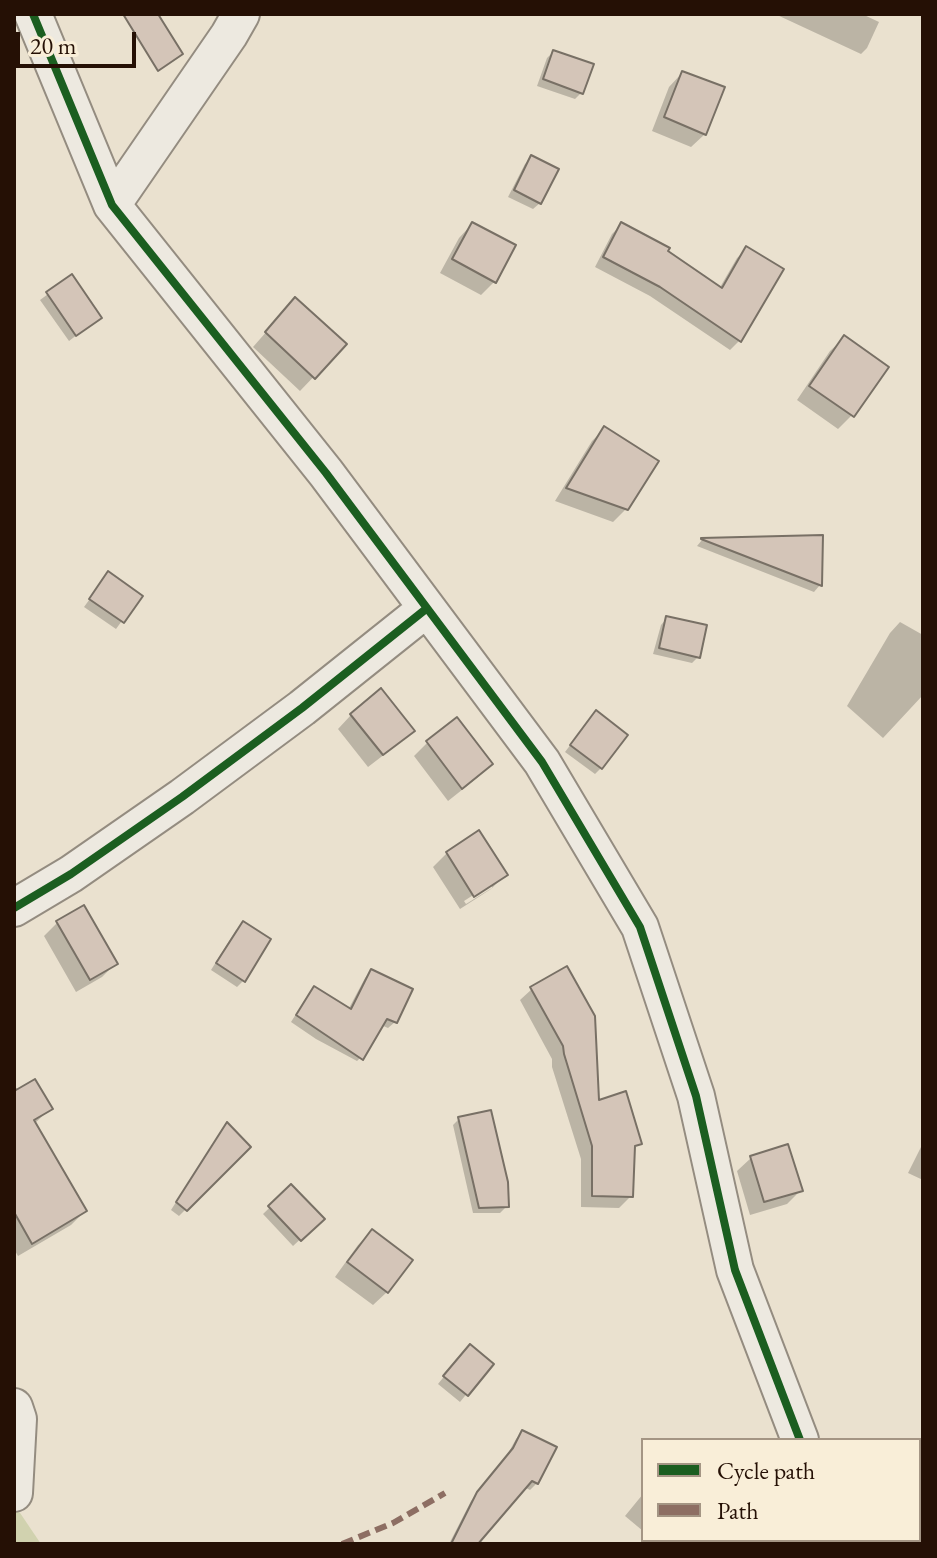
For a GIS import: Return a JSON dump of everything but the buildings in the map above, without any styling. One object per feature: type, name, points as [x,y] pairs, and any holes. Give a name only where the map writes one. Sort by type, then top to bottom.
[{"type":"street","points":[[33,14],[112,205],[326,473],[542,762],[640,927],[696,1096],[735,1270],[799,1438]]},
{"type":"street","points":[[112,205],[241,14]]},
{"type":"street","points":[[14,908],[71,874],[182,797],[302,708],[426,609]]},
{"type":"street","points":[[14,1407],[18,1419],[14,1493]]},
{"type":"green space","points":[[14,1504],[41,1544],[14,1544]]},
{"type":"marked path","points":[[342,1544],[393,1523],[445,1493]]},
{"type":"cycle path","points":[[33,14],[112,205],[326,473],[542,762],[640,927],[696,1096],[735,1270],[799,1438]]},
{"type":"cycle path","points":[[14,908],[71,874],[182,797],[302,708],[426,609]]}]
